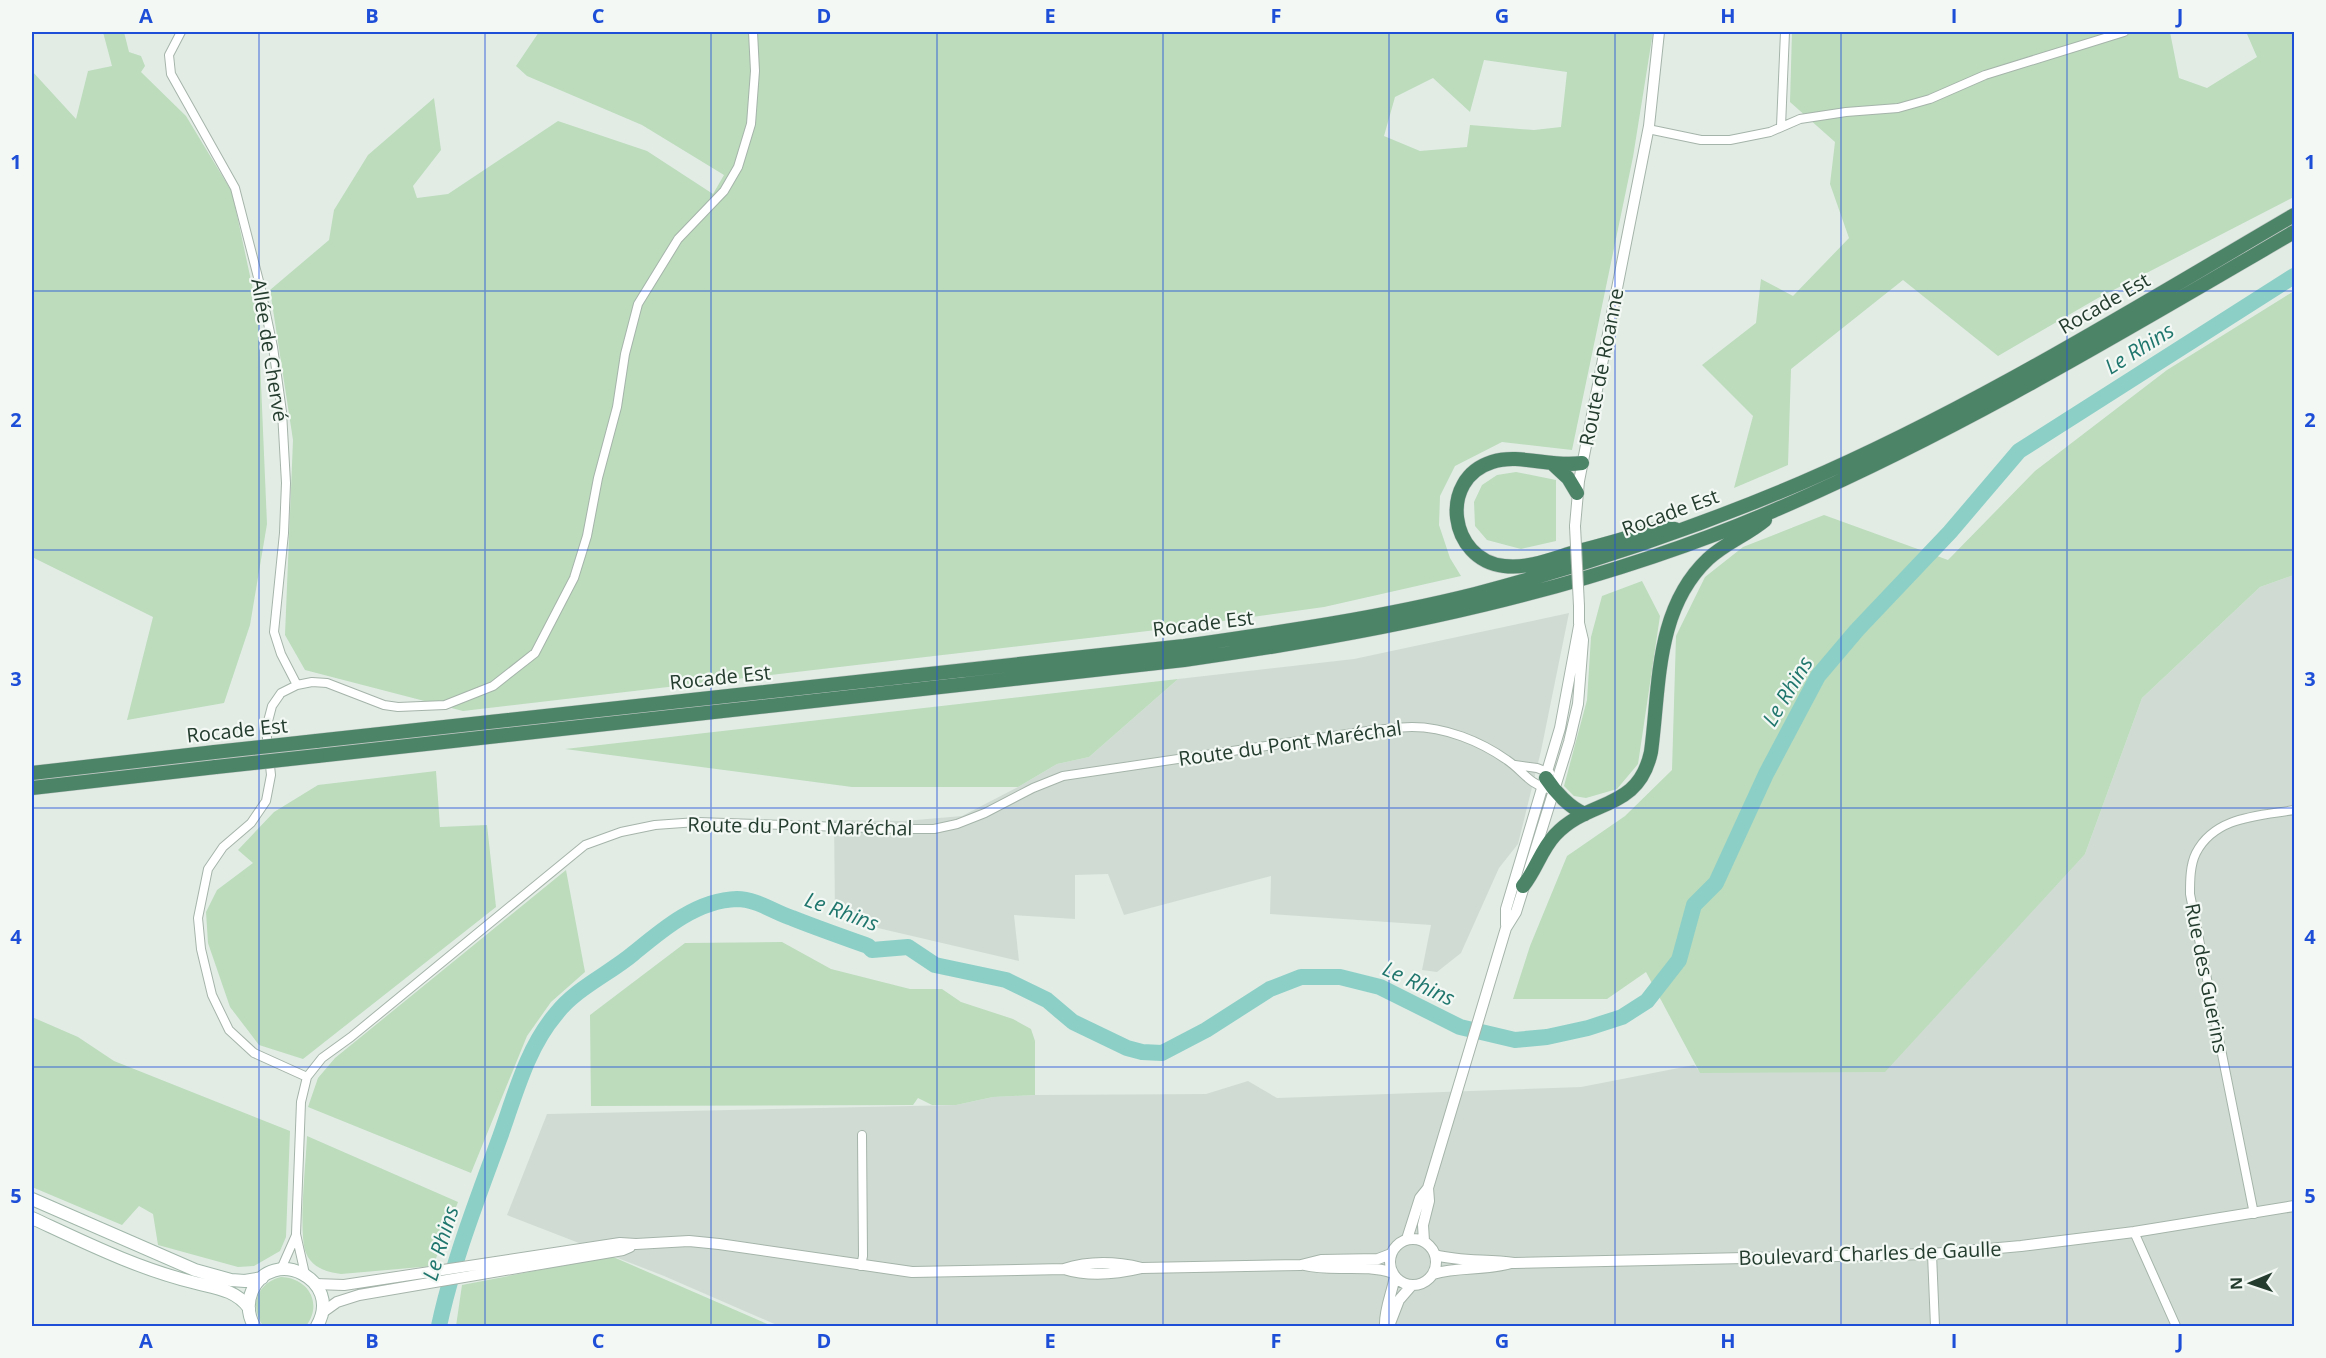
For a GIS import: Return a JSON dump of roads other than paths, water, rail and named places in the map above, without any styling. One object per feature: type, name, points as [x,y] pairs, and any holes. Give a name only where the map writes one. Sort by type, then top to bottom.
[{"type":"highway","name":"Rocade Est","points":[[32,773],[1184,646],[1279,633],[1374,616],[1475,594],[1593,560],[1683,530],[1803,482],[1962,405],[2295,215]]},
{"type":"highway","name":"Rocade Est","points":[[32,788],[1172,662],[1279,647],[1386,628],[1476,607],[1593,575],[1700,540],[1771,512],[1889,459],[1968,419],[2295,232]]},
{"type":"highway","points":[[1582,463],[1554,465],[1525,459],[1501,459],[1488,463],[1467,478],[1461,490],[1456,515],[1462,539],[1478,557],[1490,563],[1517,567],[1658,528],[1683,530]]},
{"type":"highway","points":[[1554,465],[1568,478],[1577,493]]},
{"type":"highway","points":[[1523,886],[1534,873],[1541,856],[1556,834],[1585,814],[1627,794],[1640,782],[1651,752],[1663,646],[1674,607],[1683,590],[1708,558],[1764,522],[1771,512]]},
{"type":"highway","points":[[1550,781],[1575,809],[1585,814]]},
{"type":"main road","points":[[32,1199],[195,1270],[231,1280],[245,1281],[262,1278],[281,1269],[305,1274],[315,1284],[322,1297],[323,1312],[317,1326]]},
{"type":"main road","points":[[32,1218],[137,1266],[228,1291],[243,1300],[249,1308]]},
{"type":"main road","points":[[253,1325],[249,1308],[250,1297],[254,1286],[262,1278]]},
{"type":"street","name":"Allée de Chervé","points":[[181,32],[169,55],[171,74],[235,188],[273,347],[282,412],[286,483],[284,533],[274,632],[281,654],[297,685]]},
{"type":"street","points":[[307,1077],[254,1053],[228,1030],[212,995],[201,949],[198,918],[208,869],[223,847],[251,823],[267,801],[271,775],[266,729],[272,706],[282,693],[297,685],[312,682],[327,683],[384,705],[398,707],[445,705],[493,686],[534,653],[574,578],[587,536],[598,478],[617,407],[625,354],[638,304],[678,239],[724,191],[738,167],[751,124],[755,71],[753,32]]},
{"type":"street","name":"Route de Roanne","points":[[1550,781],[1579,623],[1575,526],[1577,493],[1648,129],[1659,32]]},
{"type":"street","points":[[1781,126],[1785,32]]},
{"type":"street","points":[[1648,129],[1701,140],[1730,140],[1770,132],[1800,119],[1898,108],[1930,99],[1985,75],[2124,32]]},
{"type":"street","name":"Route du Pont Maréchal","points":[[305,1274],[296,1234],[301,1102],[307,1077],[322,1058],[351,1037],[585,845],[621,832],[655,825],[697,822],[900,830],[934,829],[957,824],[985,813],[1033,788],[1063,776],[1413,726],[1446,731],[1468,739],[1550,781]]},
{"type":"street","name":"Route du Pont Maréchal","points":[[1515,765],[1522,774],[1550,781]]},
{"type":"street","points":[[1428,1188],[1420,1198],[1407,1239],[1395,1247],[1391,1254],[1390,1267],[1394,1275],[1403,1283],[1412,1285],[1423,1283],[1433,1274],[1436,1267],[1435,1255],[1424,1241],[1423,1225],[1429,1201],[1428,1188],[1506,928],[1516,912],[1550,781]]},
{"type":"street","points":[[1506,928],[1506,909],[1550,781]]},
{"type":"street","name":"Rue des Guerins","points":[[2254,1214],[2190,894],[2191,872],[2196,853],[2211,834],[2235,820],[2295,810]]},
{"type":"street","points":[[861,1266],[863,1256],[862,1135]]},
{"type":"street","name":"Boulevard Charles de Gaulle","points":[[1435,1255],[1454,1260],[1493,1260],[1514,1263],[1932,1254],[2134,1232],[2295,1206]]},
{"type":"street","points":[[2134,1232],[2176,1326]]},
{"type":"street","name":"Route du Pont Maréchal","points":[[281,1269],[296,1234]]},
{"type":"street","points":[[1407,1239],[1424,1241]]},
{"type":"street","points":[[323,1312],[344,1299],[418,1286],[478,1270],[620,1243],[689,1241],[912,1272],[1064,1269],[1078,1264],[1124,1263],[1142,1268],[1300,1264],[1321,1260],[1378,1259],[1391,1254]]},
{"type":"street","points":[[1932,1254],[1935,1326]]},
{"type":"street","name":"Boulevard Charles de Gaulle","points":[[1433,1274],[1454,1269],[1494,1268],[1514,1263]]},
{"type":"street","points":[[1300,1264],[1320,1269],[1374,1269],[1394,1275]]},
{"type":"street","points":[[315,1284],[344,1285],[420,1274],[478,1270]]},
{"type":"street","points":[[1385,1326],[1384,1316],[1392,1294],[1394,1275]]},
{"type":"street","points":[[1389,1326],[1399,1300],[1412,1285]]},
{"type":"waterway","name":"Le Rhins","points":[[439,1326],[458,1254],[474,1207],[529,1057],[546,1027],[573,996],[624,961],[681,917],[708,904],[737,899],[751,901],[868,946],[872,950],[908,947],[935,965],[1006,980],[1047,1000],[1073,1022],[1127,1048],[1142,1052],[1162,1053],[1206,1030],[1270,989],[1301,977],[1340,977],[1380,987],[1460,1027],[1515,1040],[1547,1037],[1588,1028],[1622,1017],[1647,1001],[1679,960],[1694,905],[1716,883],[1766,774],[1818,676],[1857,630],[1950,532],[2019,451],[2294,276]]}]
